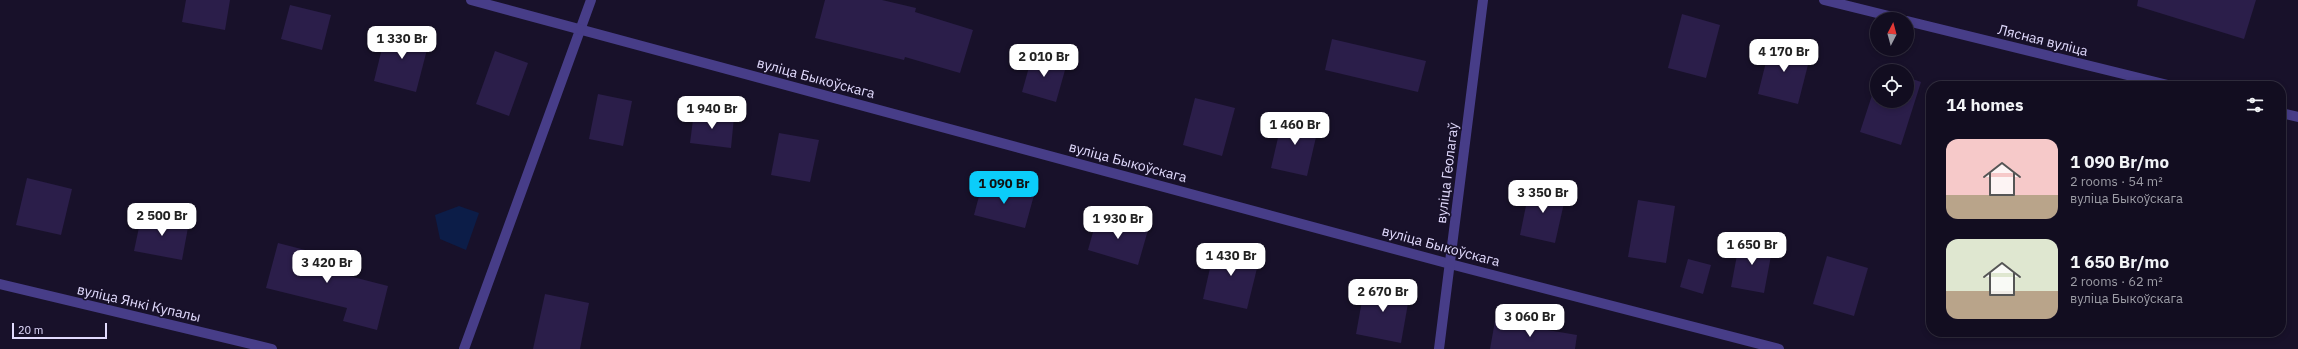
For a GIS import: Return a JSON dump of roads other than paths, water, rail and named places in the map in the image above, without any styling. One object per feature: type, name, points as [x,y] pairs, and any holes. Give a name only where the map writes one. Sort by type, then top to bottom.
[{"type":"street","name":"вуліца Быкоўскага","points":[[471,0],[1450,264],[1779,349]]},
{"type":"street","points":[[464,349],[591,0]]},
{"type":"street","name":"вуліца Геолагаў","points":[[1439,349],[1483,0]]},
{"type":"street","points":[[1824,0],[1873,12]]},
{"type":"street","name":"Лясная вуліца","points":[[1914,22],[2152,81]]},
{"type":"street","points":[[2286,114],[2298,117]]},
{"type":"street","name":"вуліца Янкі Купалы","points":[[0,284],[272,349]]},
{"type":"water","points":[[459,206],[479,213],[466,250],[440,239],[435,215]]}]
